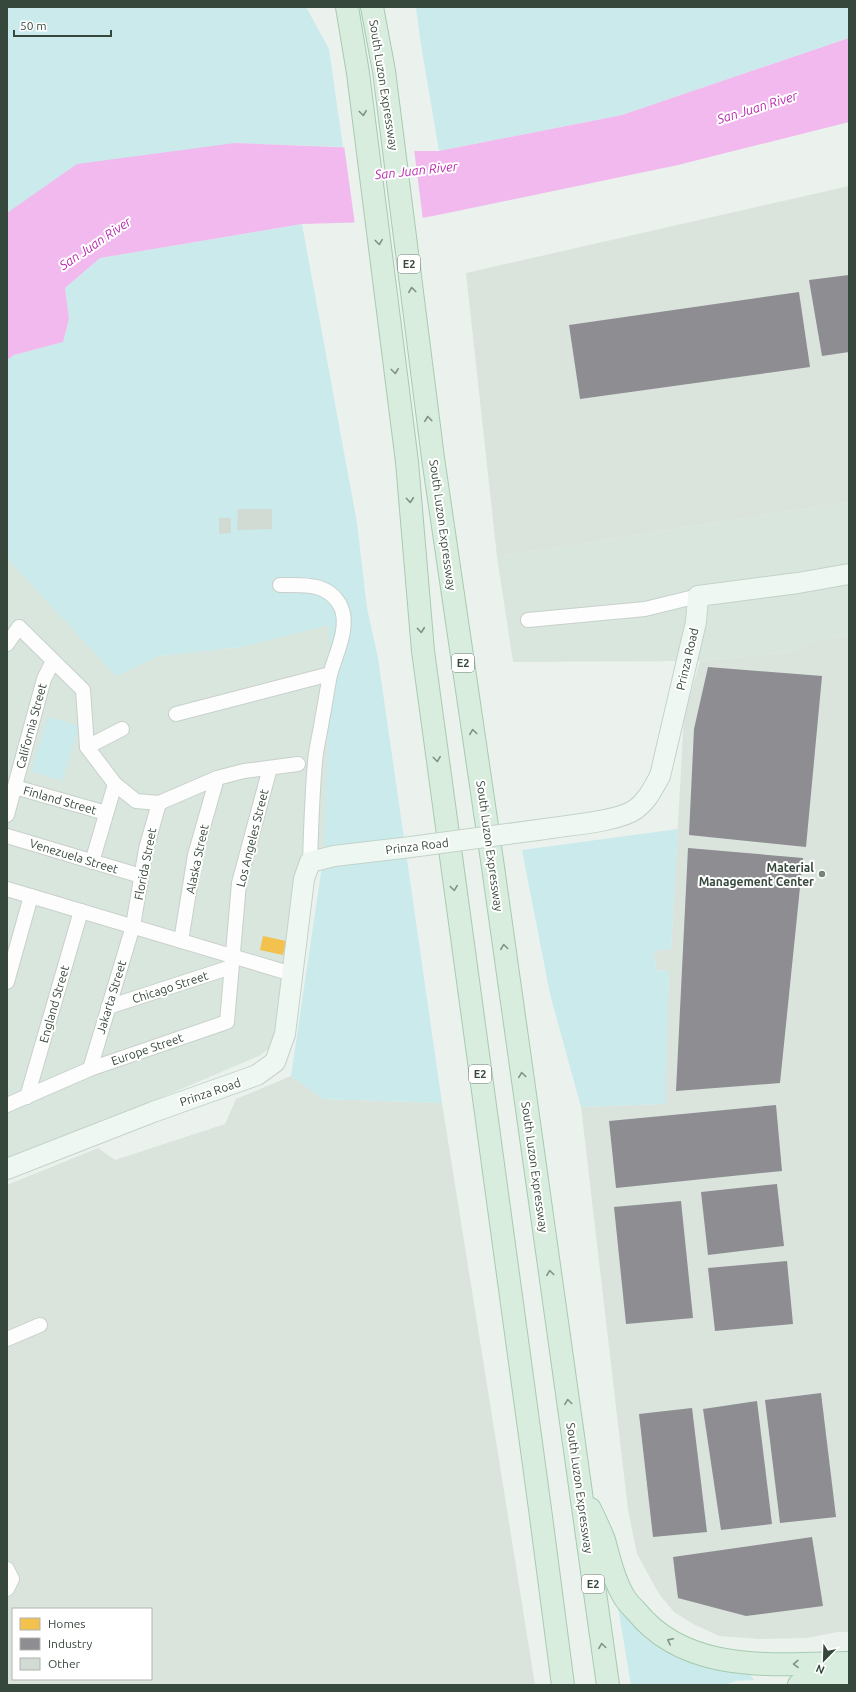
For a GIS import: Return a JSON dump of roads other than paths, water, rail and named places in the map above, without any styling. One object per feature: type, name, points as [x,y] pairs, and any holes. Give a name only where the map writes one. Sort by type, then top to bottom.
[{"type":"highway","points":[[334,7],[358,74]]},
{"type":"highway","name":"South Luzon Expressway","points":[[347,7],[358,74],[407,462],[423,651],[563,1685]]},
{"type":"highway","name":"South Luzon Expressway","points":[[372,7],[384,70],[433,458],[493,867],[608,1685]]},
{"type":"highway","points":[[379,38],[384,7]]},
{"type":"highway","points":[[579,1482],[603,1538],[610,1565],[623,1595],[643,1620],[664,1638],[691,1651],[717,1660],[759,1665],[849,1663]]},
{"type":"highway","points":[[799,1685],[849,1683]]},
{"type":"main road","points":[[698,596],[798,583],[849,574]]},
{"type":"main road","name":"Prinza Road","points":[[7,1169],[153,1112],[257,1075],[275,1062],[285,1034],[304,879],[310,862],[334,856],[411,847],[603,820],[636,809],[649,797],[660,776],[696,622],[698,596]]},
{"type":"street","points":[[280,585],[309,585],[325,589],[333,596],[340,606],[343,617],[343,633],[339,652],[330,674],[315,762],[310,862]]},
{"type":"street","points":[[528,620],[645,609],[698,596]]},
{"type":"street","points":[[7,644],[20,627],[83,690],[86,747],[115,784],[136,801],[159,803],[217,778],[244,771],[298,764]]},
{"type":"street","name":"California Street","points":[[7,815],[44,679],[53,661]]},
{"type":"street","points":[[176,714],[330,674]]},
{"type":"street","points":[[86,747],[122,729]]},
{"type":"street","name":"Los Angeles Street","points":[[232,962],[239,883],[270,768]]},
{"type":"street","name":"Alaska Street","points":[[180,940],[195,855],[217,778]]},
{"type":"street","points":[[92,862],[115,784]]},
{"type":"street","name":"Finland Street","points":[[15,787],[106,813]]},
{"type":"street","name":"Florida Street","points":[[133,926],[146,849],[159,803]]},
{"type":"street","name":"Venezuela Street","points":[[7,836],[141,876]]},
{"type":"street","points":[[7,889],[180,940],[232,962],[292,974]]},
{"type":"street","points":[[7,982],[31,896]]},
{"type":"street","name":"England Street","points":[[27,1097],[81,911]]},
{"type":"street","name":"Jakarta Street","points":[[90,1069],[133,926]]},
{"type":"street","name":"Chicago Street","points":[[108,1007],[232,962]]},
{"type":"street","name":"Europe Street","points":[[7,1106],[90,1069],[227,1022],[232,962]]},
{"type":"street","points":[[7,1339],[40,1325]]},
{"type":"street","points":[[7,1569],[12,1579],[7,1589]]},
{"type":"water","name":"San Juan River","points":[[849,38],[849,122],[678,165],[405,221],[302,224],[100,258],[65,288],[69,319],[63,342],[14,355],[7,360],[7,213],[77,164],[235,143],[359,148],[392,151],[439,151],[622,115]]},
{"type":"place","name":"Material Management Center","points":[[822,874]]}]
